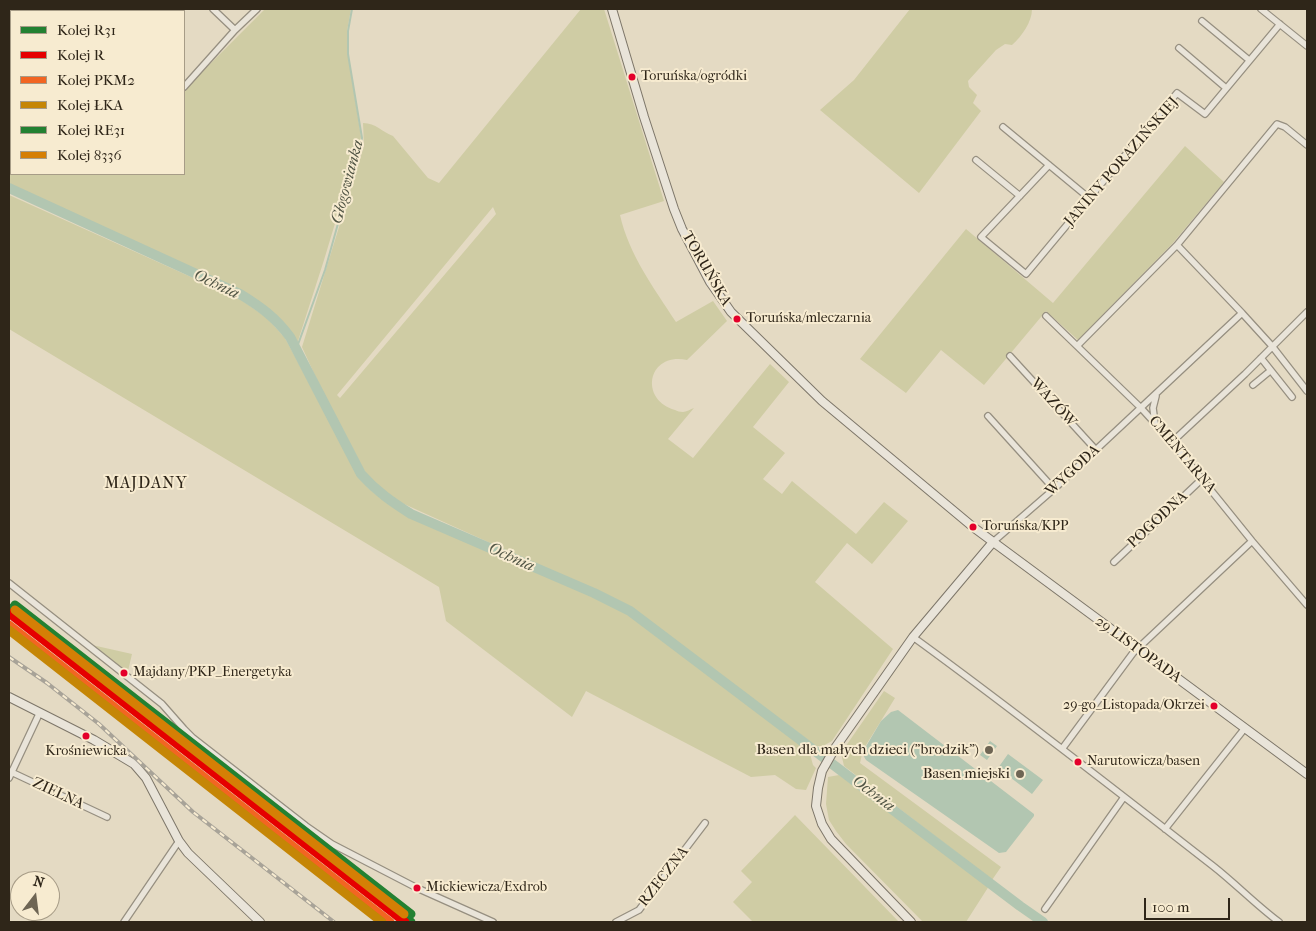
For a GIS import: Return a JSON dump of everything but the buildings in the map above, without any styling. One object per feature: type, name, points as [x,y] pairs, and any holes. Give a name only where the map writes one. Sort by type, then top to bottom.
[{"type":"street","points":[[213,9],[235,30]]},
{"type":"street","points":[[185,86],[235,30],[257,9]]},
{"type":"street","name":"TORUŃSKA","points":[[612,9],[644,118],[674,208],[693,251],[720,297],[743,325],[822,401],[993,542]]},
{"type":"street","points":[[1262,9],[1307,46]]},
{"type":"street","points":[[1202,21],[1249,60]]},
{"type":"street","name":"JANINY PORAZIŃSKIEJ","points":[[1020,196],[981,237],[1026,274],[1177,93],[1205,114],[1280,24]]},
{"type":"street","points":[[1179,48],[1226,88]]},
{"type":"street","points":[[1078,345],[1177,245],[1277,124],[1285,127],[1307,145]]},
{"type":"street","points":[[1003,127],[1089,198]]},
{"type":"street","points":[[976,160],[1020,196],[1049,165]]},
{"type":"street","points":[[1177,245],[1272,346],[1307,391]]},
{"type":"street","points":[[1172,442],[1307,312]]},
{"type":"street","name":"WYGODA","points":[[911,922],[830,840],[822,824],[816,806],[818,788],[822,771],[834,748],[913,637],[993,542],[1054,489],[1242,313]]},
{"type":"street","name":"CMENTARNA","points":[[1046,316],[1078,345],[1155,423],[1307,605]]},
{"type":"street","name":"WAZÓW","points":[[1010,356],[1096,450]]},
{"type":"street","points":[[1261,358],[1292,397]]},
{"type":"street","points":[[1253,385],[1270,370]]},
{"type":"street","points":[[1155,423],[1154,408],[1157,393]]},
{"type":"street","points":[[988,416],[1054,489]]},
{"type":"street","name":"POGODNA","points":[[1114,562],[1202,479]]},
{"type":"street","points":[[1062,749],[1137,649],[1252,541]]},
{"type":"street","name":"29 LISTOPADA","points":[[993,542],[1307,774]]},
{"type":"street","points":[[9,584],[162,704],[193,738],[306,826],[332,844],[401,880],[493,922]]},
{"type":"street","points":[[913,637],[1124,797],[1236,884],[1280,922]]},
{"type":"street","points":[[9,697],[94,740],[139,768],[179,841],[200,866],[260,922]]},
{"type":"street","points":[[10,774],[40,712]]},
{"type":"street","points":[[1165,829],[1245,728]]},
{"type":"street","name":"ZIELNA","points":[[10,774],[108,818]]},
{"type":"street","points":[[1045,909],[1124,797]]},
{"type":"street","name":"RZECZNA","points":[[616,922],[639,910],[705,823]]},
{"type":"street","points":[[124,922],[179,841]]},
{"type":"shaded area","points":[[9,9],[36,10],[10,10],[10,175],[185,175],[185,89],[265,9],[351,9],[347,31],[348,53],[361,137],[298,341],[296,342],[278,318],[249,295],[9,186]]},
{"type":"shaded area","points":[[581,9],[604,9],[664,201],[620,215],[629,244],[643,271],[676,322],[713,301],[727,321],[687,360],[674,359],[663,363],[656,370],[652,378],[652,388],[656,397],[664,405],[682,412],[694,408],[668,439],[693,458],[770,364],[789,382],[753,427],[785,453],[763,479],[782,494],[792,481],[856,534],[884,502],[908,521],[872,564],[847,543],[815,582],[893,649],[832,741],[823,746],[816,746],[625,604],[393,499],[369,478],[333,415],[302,347],[364,146],[363,123],[375,126],[393,136],[428,178],[439,183]],"holes":[[[493,207],[496,214],[340,398],[337,395]]]},
{"type":"shaded area","points":[[910,9],[1032,9],[1032,14],[1026,28],[1012,45],[1005,44],[996,50],[968,81],[969,87],[977,95],[973,103],[981,111],[919,193],[820,110],[854,80]]},
{"type":"shaded area","points":[[1185,146],[1224,182],[1172,244],[1078,340],[1046,311],[984,385],[941,350],[906,393],[860,359],[966,229],[1053,303]]},
{"type":"shaded area","points":[[9,195],[240,299],[267,318],[285,338],[354,467],[368,488],[391,506],[413,518],[569,585],[626,613],[796,741],[810,754],[813,765],[816,768],[806,790],[796,789],[775,775],[751,777],[586,691],[572,717],[446,621],[439,587],[9,329]]},
{"type":"shaded area","points":[[92,645],[132,654],[128,671],[127,672]]},
{"type":"shaded area","points":[[884,691],[895,698],[863,750],[860,763],[1001,867],[992,880],[844,766],[841,753]]},
{"type":"shaded area","points":[[898,710],[1034,814],[1006,852],[999,853],[866,760],[863,755],[865,748],[881,721],[891,712]]},
{"type":"shaded area","name":"Basen dla małych dzieci (\"brodzik\")","points":[[990,741],[997,746],[987,760],[980,755]]},
{"type":"shaded area","name":"Basen miejski","points":[[1008,754],[1043,780],[1032,794],[998,768]]},
{"type":"shaded area","points":[[839,775],[989,886],[966,922],[923,922],[846,844],[829,820],[826,804],[828,777]]},
{"type":"shaded area","points":[[795,815],[899,922],[753,922],[733,902],[752,882],[741,871]]},
{"type":"waterway","name":"Głogowianka","points":[[296,350],[325,270],[362,138],[348,54],[348,31],[352,9]]},
{"type":"waterway","name":"Ochnia","points":[[9,188],[240,294],[255,303],[273,318],[290,337],[361,474],[384,496],[411,514],[594,593],[630,611],[1043,922]]},
{"type":"railway","points":[[9,657],[47,683],[99,724],[193,812],[334,922]]},
{"type":"rail line","name":"RE31","points":[[15,605],[411,914]]},
{"type":"rail line","name":"R31","points":[[9,608],[411,922]]},
{"type":"rail line","name":"8336","points":[[15,610],[404,914]]},
{"type":"rail line","name":"R","points":[[9,613],[405,922]]},
{"type":"rail line","name":"PKM2","points":[[9,625],[390,922]]},
{"type":"rail line","name":"ŁKA","points":[[9,630],[382,922]]},
{"type":"place","name":"Toruńska/ogródki","points":[[632,77]]},
{"type":"place","name":"Toruńska/mleczarnia","points":[[737,319]]},
{"type":"place","name":"Toruńska/KPP","points":[[973,527]]},
{"type":"place","name":"Majdany/PKP_Energetyka","points":[[124,673]]},
{"type":"place","name":"29-go_Listopada/Okrzei","points":[[1214,706]]},
{"type":"place","name":"Krośniewicka","points":[[86,736]]},
{"type":"place","name":"Basen dla małych dzieci (\"brodzik\")","points":[[989,750]]},
{"type":"place","name":"Narutowicza/basen","points":[[1078,762]]},
{"type":"place","name":"Basen miejski","points":[[1020,774]]},
{"type":"place","name":"Mickiewicza/Exdrob","points":[[417,888]]},
{"type":"district","name":"MAJDANY","points":[[146,484]]}]
